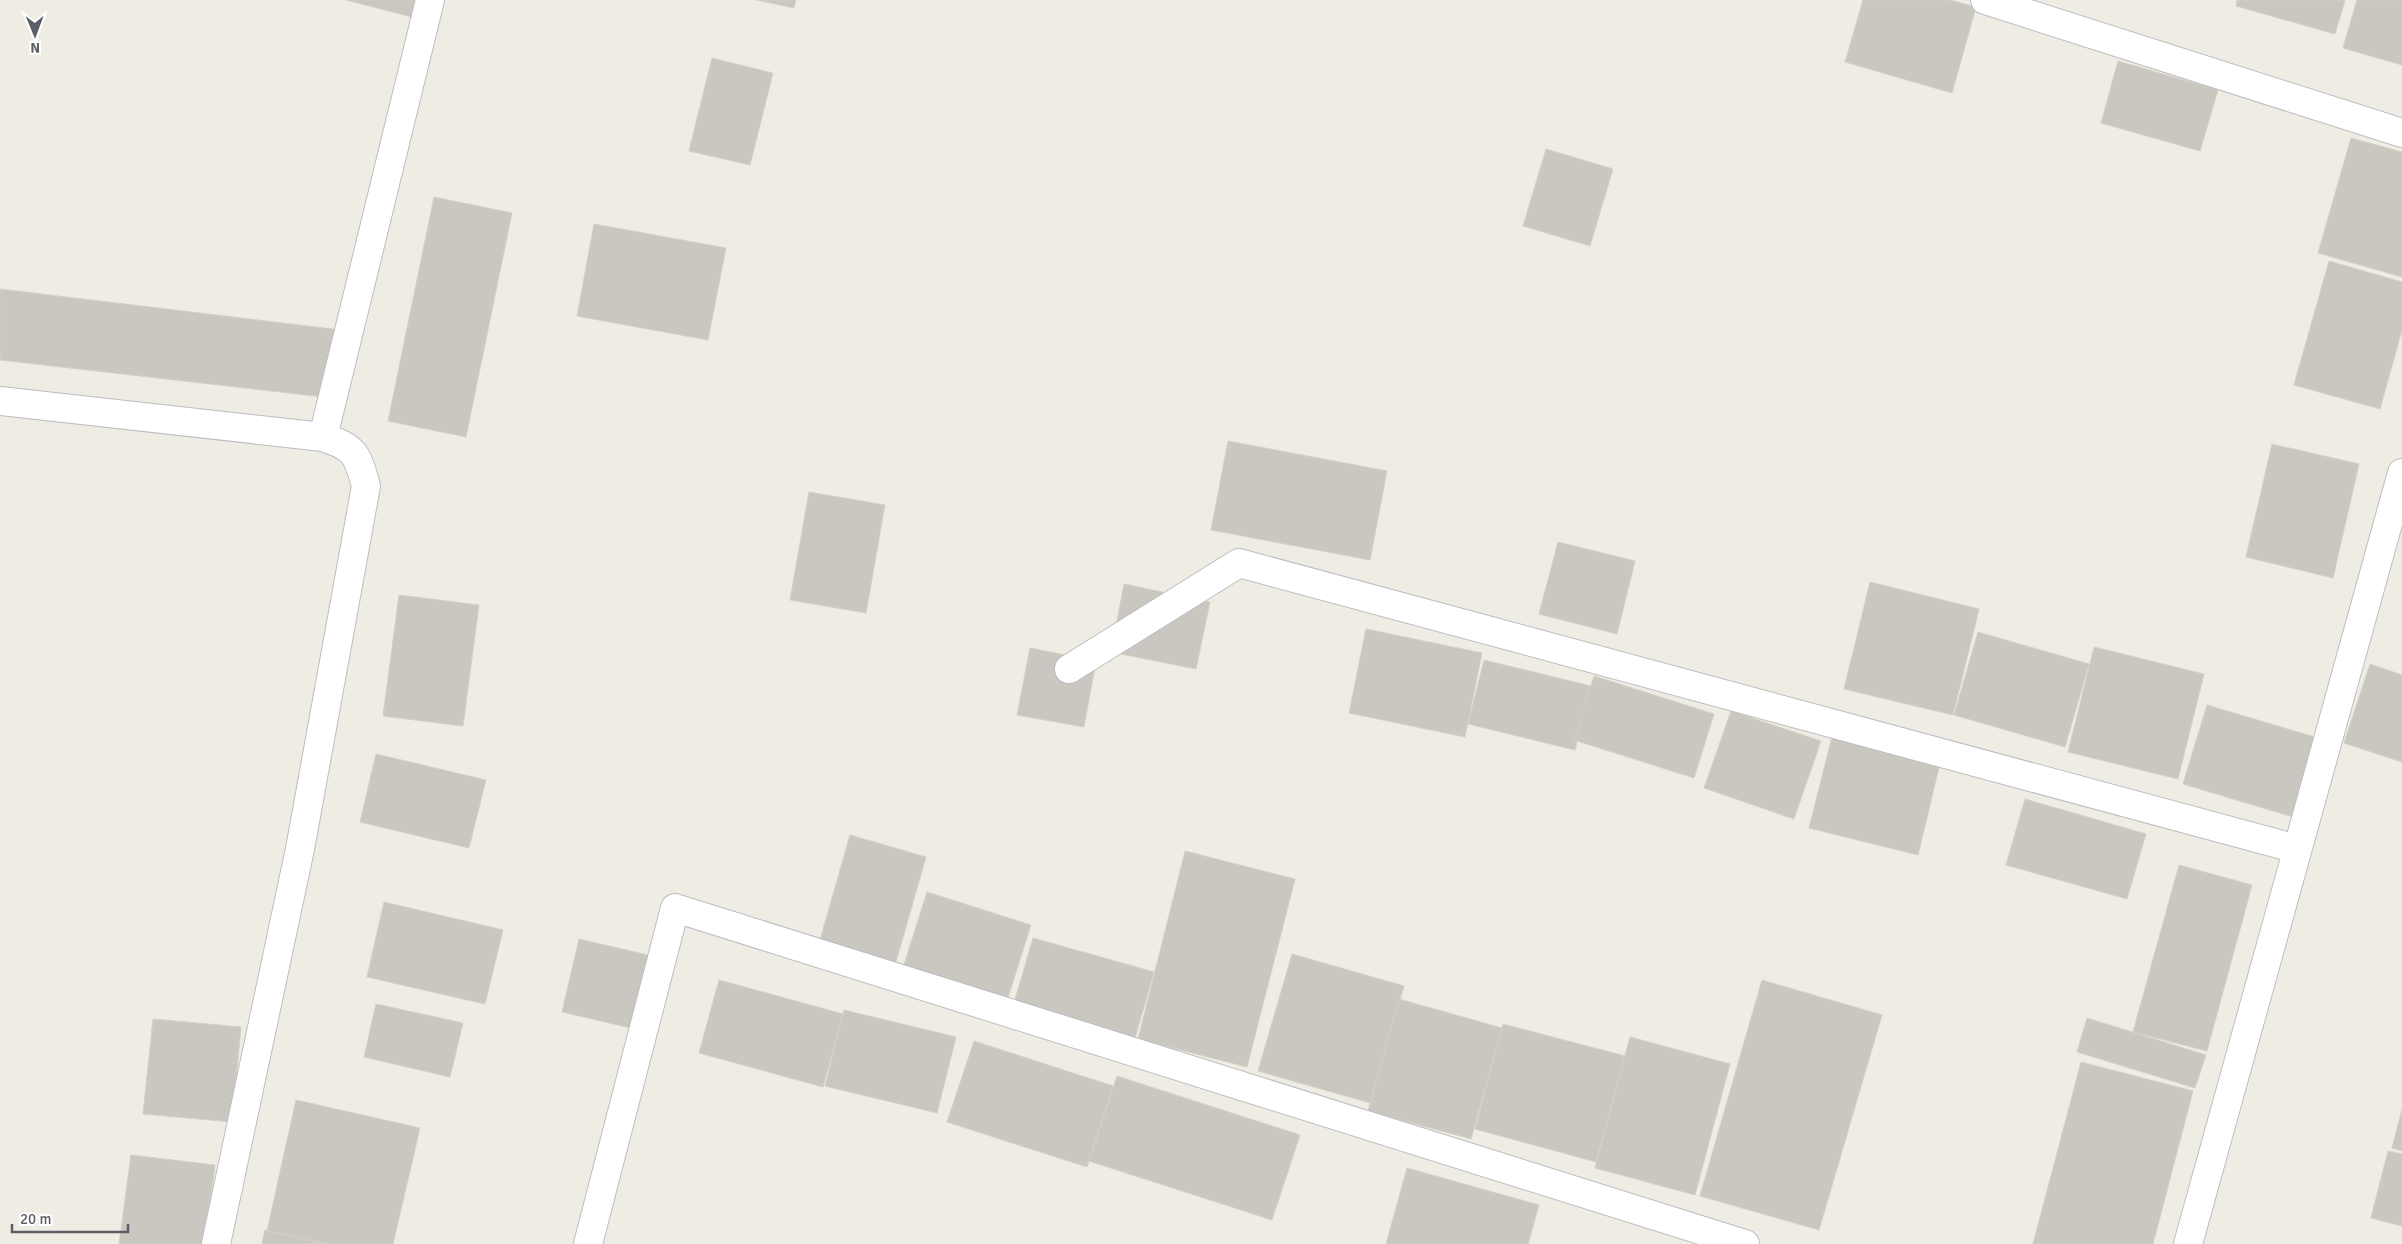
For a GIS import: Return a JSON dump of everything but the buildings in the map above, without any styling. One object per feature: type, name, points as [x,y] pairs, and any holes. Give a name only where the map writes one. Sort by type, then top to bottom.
[{"type":"street","points":[[323,436],[430,0]]},
{"type":"street","points":[[1984,0],[2402,133]]},
{"type":"street","points":[[0,401],[323,436],[345,444],[359,462],[366,486],[300,849],[216,1244]]},
{"type":"street","points":[[2188,1244],[2402,473]]},
{"type":"street","points":[[1069,669],[1239,562],[2298,849]]},
{"type":"street","points":[[588,1244],[676,908],[1745,1244]]}]
